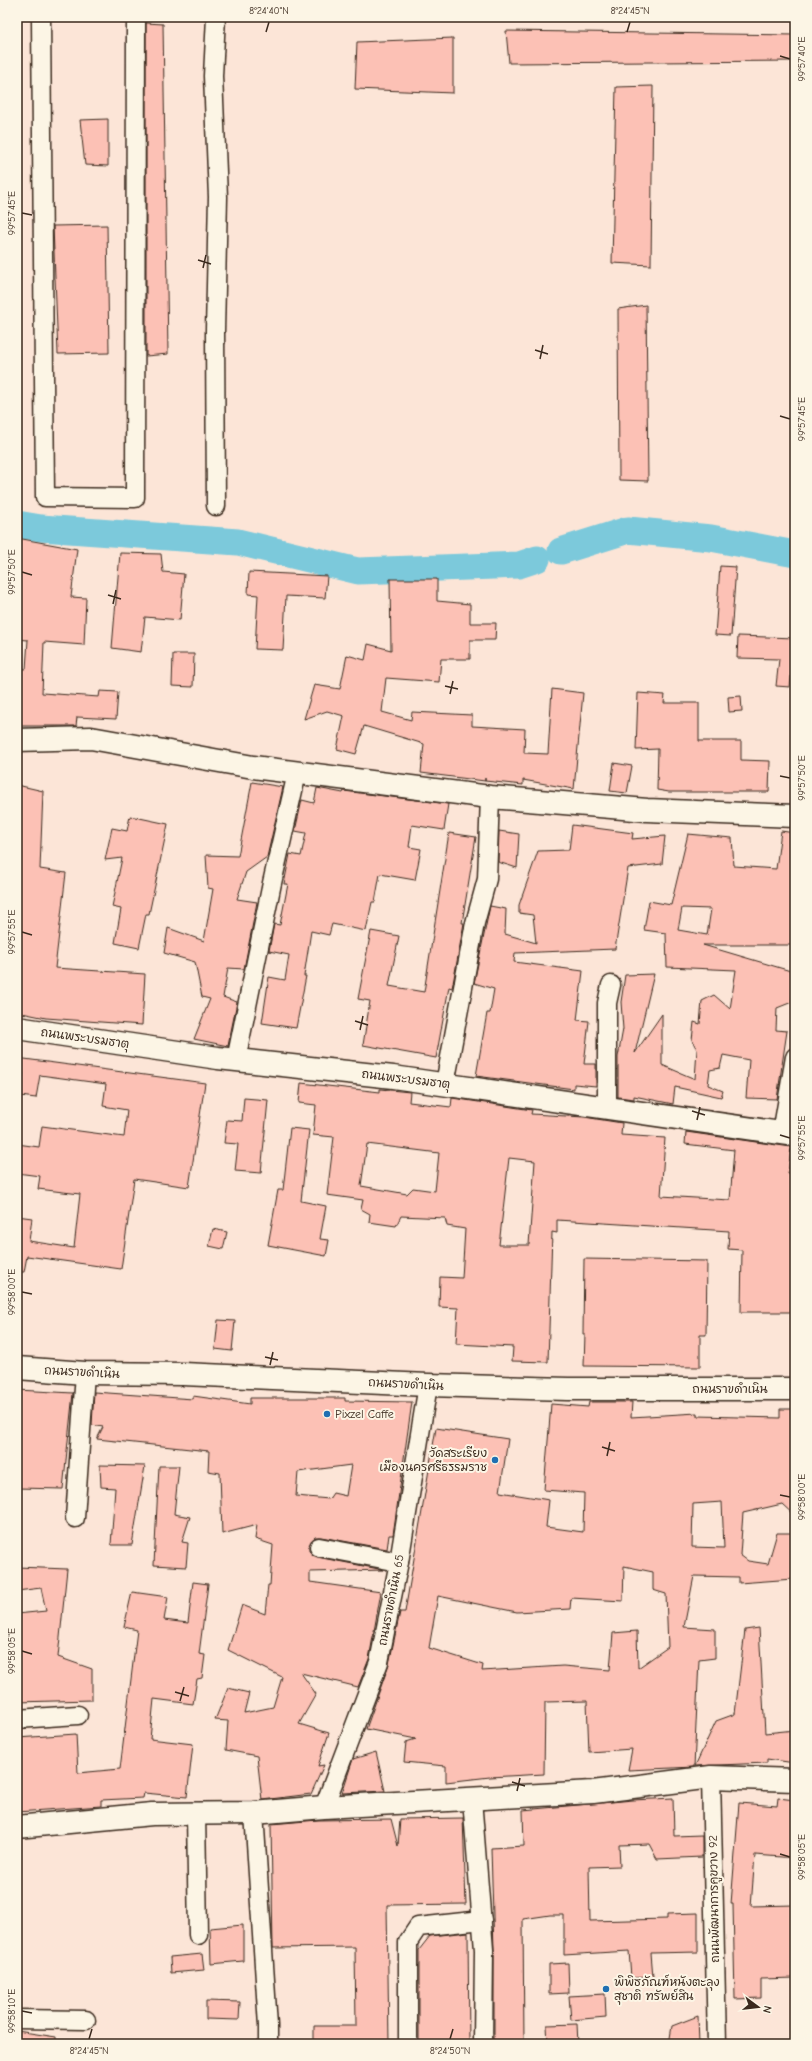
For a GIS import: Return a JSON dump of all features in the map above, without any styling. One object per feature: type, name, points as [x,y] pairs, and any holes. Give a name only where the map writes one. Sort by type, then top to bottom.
[{"type":"street","points":[[42,17],[45,497],[135,498],[136,17]]},
{"type":"street","points":[[216,17],[213,76],[218,197],[215,331],[216,506]]},
{"type":"street","points":[[17,740],[91,738],[253,767],[490,797],[647,810],[795,816]]},
{"type":"street","points":[[236,1060],[272,883],[297,773]]},
{"type":"street","points":[[445,1084],[475,923],[487,879],[490,797]]},
{"type":"street","points":[[607,1107],[607,1003],[610,985]]},
{"type":"street","name":"ถนนพระบรมธาตุ","points":[[17,1028],[236,1060],[445,1084],[789,1134]]},
{"type":"street","points":[[789,1134],[795,1057]]},
{"type":"street","name":"ถนนราขดำเนิน","points":[[17,1368],[85,1373],[183,1374],[428,1385],[568,1389],[795,1389]]},
{"type":"street","points":[[75,1518],[85,1373]]},
{"type":"street","name":"ถนนราขดำเนิน 65","points":[[324,1807],[378,1662],[399,1562],[428,1385]]},
{"type":"street","points":[[319,1547],[399,1562]]},
{"type":"street","points":[[17,1719],[78,1715]]},
{"type":"street","points":[[17,1827],[152,1814],[254,1813],[324,1807],[593,1792],[711,1777],[795,1780]]},
{"type":"street","name":"ถนนพัฒนาการคูขวาง 92","points":[[711,1777],[717,2044]]},
{"type":"street","points":[[472,1799],[484,1950],[483,2044]]},
{"type":"street","points":[[254,1813],[268,2044]]},
{"type":"street","points":[[196,1814],[198,1935]]},
{"type":"street","points":[[408,2044],[408,1942],[418,1927],[482,1920]]},
{"type":"street","points":[[17,2019],[86,2020]]},
{"type":"building","points":[[146,23],[163,24],[168,354],[146,356]]},
{"type":"building","points":[[506,31],[795,35],[795,61],[509,63]]},
{"type":"building","points":[[453,38],[453,93],[355,89],[357,42]]},
{"type":"building","points":[[653,86],[651,265],[612,263],[616,87]]},
{"type":"building","points":[[108,119],[108,166],[85,165],[80,120]]},
{"type":"building","points":[[107,225],[109,353],[58,354],[53,226]]},
{"type":"building","points":[[646,305],[648,481],[619,480],[618,309]]},
{"type":"building","points":[[17,538],[77,549],[71,597],[86,598],[84,645],[44,642],[42,693],[99,697],[100,691],[118,692],[116,719],[77,717],[76,726],[17,726],[17,668],[26,669],[28,640],[17,639]]},
{"type":"building","points":[[120,553],[161,554],[163,572],[184,574],[180,620],[145,617],[141,652],[112,648]]},
{"type":"building","points":[[720,566],[736,567],[731,636],[715,635]]},
{"type":"building","points":[[249,572],[327,576],[325,598],[286,596],[283,650],[255,649],[258,595],[248,594]]},
{"type":"building","points":[[390,579],[437,579],[437,601],[470,604],[470,623],[496,623],[495,640],[470,640],[470,659],[441,659],[439,682],[386,678],[382,712],[411,720],[412,712],[472,715],[472,726],[525,729],[524,753],[548,754],[552,689],[583,693],[574,789],[523,780],[523,785],[421,773],[424,744],[364,726],[356,754],[337,749],[344,716],[327,711],[304,719],[314,685],[340,689],[347,655],[365,660],[368,644],[391,650]]},
{"type":"building","points":[[738,636],[795,638],[795,666],[792,666],[790,687],[776,686],[779,659],[737,658]]},
{"type":"building","points":[[173,654],[194,654],[193,687],[172,686]]},
{"type":"building","points":[[638,693],[665,695],[664,703],[699,703],[699,741],[741,741],[741,760],[770,761],[769,792],[669,792],[657,790],[658,749],[636,750]]},
{"type":"building","points":[[741,696],[742,711],[729,712],[728,697]]},
{"type":"building","points":[[614,763],[632,766],[627,793],[610,791]]},
{"type":"building","points":[[252,782],[283,787],[267,857],[246,872],[237,899],[257,902],[244,969],[228,968],[223,997],[237,1002],[228,1046],[194,1039],[210,999],[202,997],[195,962],[164,953],[168,928],[204,941],[213,889],[208,888],[206,855],[238,856]]},
{"type":"building","points":[[17,785],[43,791],[40,869],[66,873],[55,968],[145,974],[142,1025],[46,1018],[17,1012]]},
{"type":"building","points":[[317,788],[343,793],[344,791],[448,804],[444,830],[412,825],[409,847],[421,849],[415,880],[380,874],[375,902],[372,902],[366,931],[332,924],[329,935],[311,931],[304,976],[306,976],[296,1028],[262,1023],[269,977],[285,980],[289,955],[269,951],[274,924],[280,925],[288,884],[284,884],[290,854],[301,856],[306,833],[295,831],[302,800],[314,803]]},
{"type":"building","points":[[130,816],[168,824],[149,914],[146,914],[139,948],[115,943],[121,909],[112,907],[122,858],[105,860],[112,828],[127,831]]},
{"type":"building","points":[[572,825],[633,833],[632,839],[665,836],[662,864],[628,868],[615,949],[515,953],[514,962],[583,971],[577,1020],[589,1021],[584,1064],[596,1064],[596,1086],[574,1084],[574,1089],[476,1076],[487,1013],[490,1013],[494,989],[474,983],[490,906],[506,909],[505,934],[536,943],[533,915],[519,913],[519,905],[538,851],[569,850]]},
{"type":"building","points":[[499,831],[519,834],[517,868],[498,862]]},
{"type":"building","points":[[781,831],[795,833],[795,945],[703,945],[794,972],[792,1002],[777,1008],[776,1030],[787,1031],[777,1099],[746,1098],[749,1060],[723,1055],[720,1068],[710,1070],[708,1085],[723,1091],[721,1097],[675,1087],[673,1104],[634,1096],[634,1099],[618,1097],[618,1057],[623,1029],[621,1002],[625,975],[654,974],[635,1053],[662,1014],[662,1065],[695,1079],[697,1050],[692,1040],[694,1022],[700,1024],[702,1001],[714,995],[730,1009],[736,970],[667,967],[666,933],[644,930],[649,901],[671,905],[688,834],[732,838],[734,866],[776,869]],"holes":[[[682,908],[711,909],[707,935],[678,930]]]},
{"type":"building","points":[[449,833],[476,837],[462,923],[464,923],[452,988],[449,987],[436,1058],[363,1045],[370,1001],[358,999],[371,931],[399,936],[389,986],[424,992]]},
{"type":"building","points":[[17,1058],[205,1083],[189,1187],[134,1179],[121,1269],[27,1256],[24,1272],[17,1272],[17,1216],[32,1218],[29,1241],[74,1248],[80,1194],[38,1189],[40,1176],[17,1173],[17,1144],[39,1147],[42,1126],[124,1137],[127,1110],[103,1106],[106,1084],[40,1075],[36,1098],[20,1096],[23,1073],[17,1072]]},
{"type":"building","points":[[301,1083],[380,1092],[380,1089],[410,1092],[409,1102],[451,1107],[452,1098],[532,1110],[531,1114],[584,1117],[622,1123],[621,1135],[665,1138],[661,1196],[730,1200],[734,1150],[685,1144],[686,1132],[791,1147],[788,1174],[795,1174],[795,1312],[741,1312],[742,1250],[728,1249],[729,1231],[557,1220],[557,1233],[552,1232],[548,1362],[512,1361],[513,1347],[456,1344],[458,1308],[439,1307],[440,1277],[462,1278],[465,1229],[447,1226],[445,1218],[401,1216],[396,1226],[369,1222],[370,1214],[361,1209],[363,1200],[327,1195],[334,1137],[313,1135],[316,1105],[299,1103]],"holes":[[[367,1144],[439,1153],[435,1191],[413,1188],[407,1194],[361,1186]],[[509,1158],[535,1161],[529,1245],[499,1245]]]},
{"type":"building","points":[[244,1098],[268,1100],[261,1173],[235,1171],[238,1144],[224,1143],[227,1120],[242,1121]]},
{"type":"building","points":[[290,1128],[309,1130],[301,1201],[326,1206],[320,1239],[329,1240],[326,1256],[268,1245],[278,1190],[283,1190]]},
{"type":"building","points":[[213,1229],[227,1232],[223,1249],[209,1246]]},
{"type":"building","points":[[584,1259],[707,1261],[706,1335],[700,1335],[700,1367],[584,1366]]},
{"type":"building","points":[[218,1320],[235,1321],[232,1351],[215,1349]]},
{"type":"building","points":[[17,1390],[73,1393],[63,1489],[17,1488]]},
{"type":"building","points":[[94,1392],[193,1399],[193,1396],[250,1404],[250,1398],[345,1398],[345,1401],[412,1402],[393,1535],[389,1535],[387,1549],[321,1537],[315,1537],[309,1545],[309,1551],[317,1557],[384,1570],[310,1572],[310,1582],[381,1592],[369,1659],[358,1687],[301,1673],[316,1694],[299,1724],[329,1733],[318,1766],[324,1765],[311,1794],[262,1800],[257,1756],[226,1750],[228,1721],[215,1720],[228,1688],[249,1693],[244,1713],[273,1707],[282,1677],[228,1650],[242,1605],[265,1614],[268,1585],[270,1585],[273,1545],[255,1539],[257,1525],[222,1534],[220,1473],[208,1471],[209,1451],[97,1439],[103,1427],[92,1425]],"holes":[[[351,1465],[346,1496],[333,1493],[329,1499],[296,1496],[298,1472]]]},
{"type":"building","points":[[589,1402],[632,1402],[631,1417],[697,1413],[697,1416],[780,1418],[780,1409],[795,1409],[795,1516],[782,1504],[743,1513],[740,1555],[748,1561],[768,1564],[777,1533],[795,1533],[793,1579],[739,1583],[739,1577],[694,1576],[684,1627],[715,1629],[715,1658],[699,1660],[694,1767],[628,1770],[632,1749],[589,1752],[587,1701],[545,1702],[544,1774],[490,1777],[446,1782],[446,1766],[404,1762],[406,1742],[416,1739],[366,1729],[389,1664],[400,1612],[405,1612],[436,1428],[508,1439],[500,1492],[549,1500],[546,1527],[583,1532],[584,1493],[544,1490],[551,1404],[588,1407]],"holes":[[[722,1502],[724,1548],[692,1547],[693,1504]],[[624,1566],[653,1572],[653,1590],[666,1594],[668,1647],[638,1668],[637,1631],[613,1633],[610,1670],[563,1666],[482,1671],[483,1665],[429,1648],[438,1596],[517,1612],[570,1609],[571,1598],[623,1601]]]},
{"type":"building","points":[[100,1465],[145,1466],[132,1545],[111,1545],[115,1488],[101,1487]]},
{"type":"building","points":[[159,1466],[179,1466],[174,1514],[190,1517],[182,1542],[188,1543],[186,1567],[154,1565]]},
{"type":"building","points":[[17,1567],[67,1569],[58,1657],[92,1669],[92,1700],[17,1702],[17,1614],[46,1611],[41,1588],[17,1591]]},
{"type":"building","points":[[193,1582],[208,1584],[199,1654],[205,1655],[202,1678],[197,1679],[193,1704],[154,1699],[150,1739],[193,1744],[187,1797],[144,1793],[143,1798],[101,1800],[101,1806],[17,1812],[17,1738],[76,1734],[78,1773],[120,1769],[137,1630],[124,1627],[132,1592],[168,1597],[164,1620],[188,1623]]},
{"type":"building","points":[[759,1628],[765,1733],[795,1730],[795,1763],[767,1759],[767,1763],[695,1766],[716,1721],[735,1714],[745,1630]]},
{"type":"building","points":[[376,1752],[385,1791],[342,1793],[353,1759]]},
{"type":"building","points":[[673,1798],[674,1836],[702,1835],[702,1857],[657,1859],[649,1844],[619,1845],[620,1866],[589,1867],[590,1921],[667,1919],[667,1914],[698,1913],[698,1952],[651,1953],[653,1977],[631,1978],[629,1951],[564,1955],[564,1915],[550,1915],[523,1919],[524,2044],[494,2044],[494,1950],[491,1848],[524,1846],[523,1810]]},
{"type":"building","points":[[778,1798],[795,1800],[795,1858],[755,1855],[751,1906],[795,1905],[795,1978],[761,1979],[761,1998],[735,1999],[733,1904],[731,1904],[739,1803],[777,1806]]},
{"type":"building","points":[[463,1818],[466,1904],[387,1905],[389,2044],[314,2044],[314,2026],[356,2026],[355,1947],[273,1948],[271,1824],[318,1820],[391,1819],[398,1846],[400,1819]]},
{"type":"building","points":[[243,1925],[243,1961],[211,1964],[210,1928]]},
{"type":"building","points":[[468,1932],[469,2044],[419,2044],[419,1950],[430,1936]]},
{"type":"building","points":[[202,1954],[204,1970],[171,1973],[170,1957]]},
{"type":"building","points":[[568,1963],[569,1993],[549,1994],[549,1964]]},
{"type":"building","points":[[605,1994],[606,2017],[571,2020],[569,1996]]},
{"type":"building","points":[[206,2001],[240,2002],[239,2020],[206,2019]]},
{"type":"building","points":[[698,2016],[699,2044],[669,2044],[672,2026]]},
{"type":"building","points":[[577,2024],[578,2044],[548,2044],[547,2025]]},
{"type":"building","points":[[17,2031],[56,2037],[56,2044],[17,2044]]},
{"type":"waterway","points":[[17,524],[41,528],[238,542],[358,571],[519,565],[537,559]]},
{"type":"waterway","points":[[561,551],[628,530],[711,538],[795,554]]},
{"type":"place","name":"Pixzel Caffe","points":[[327,1414]]},
{"type":"place","name":"วัดสระเรียง เมืองนครศรีธรรมราช","points":[[495,1460]]},
{"type":"place","name":"พิพิธภัณฑ์หนังตะลุง สุชาติ ทรัพย์สิน","points":[[606,1989]]}]
